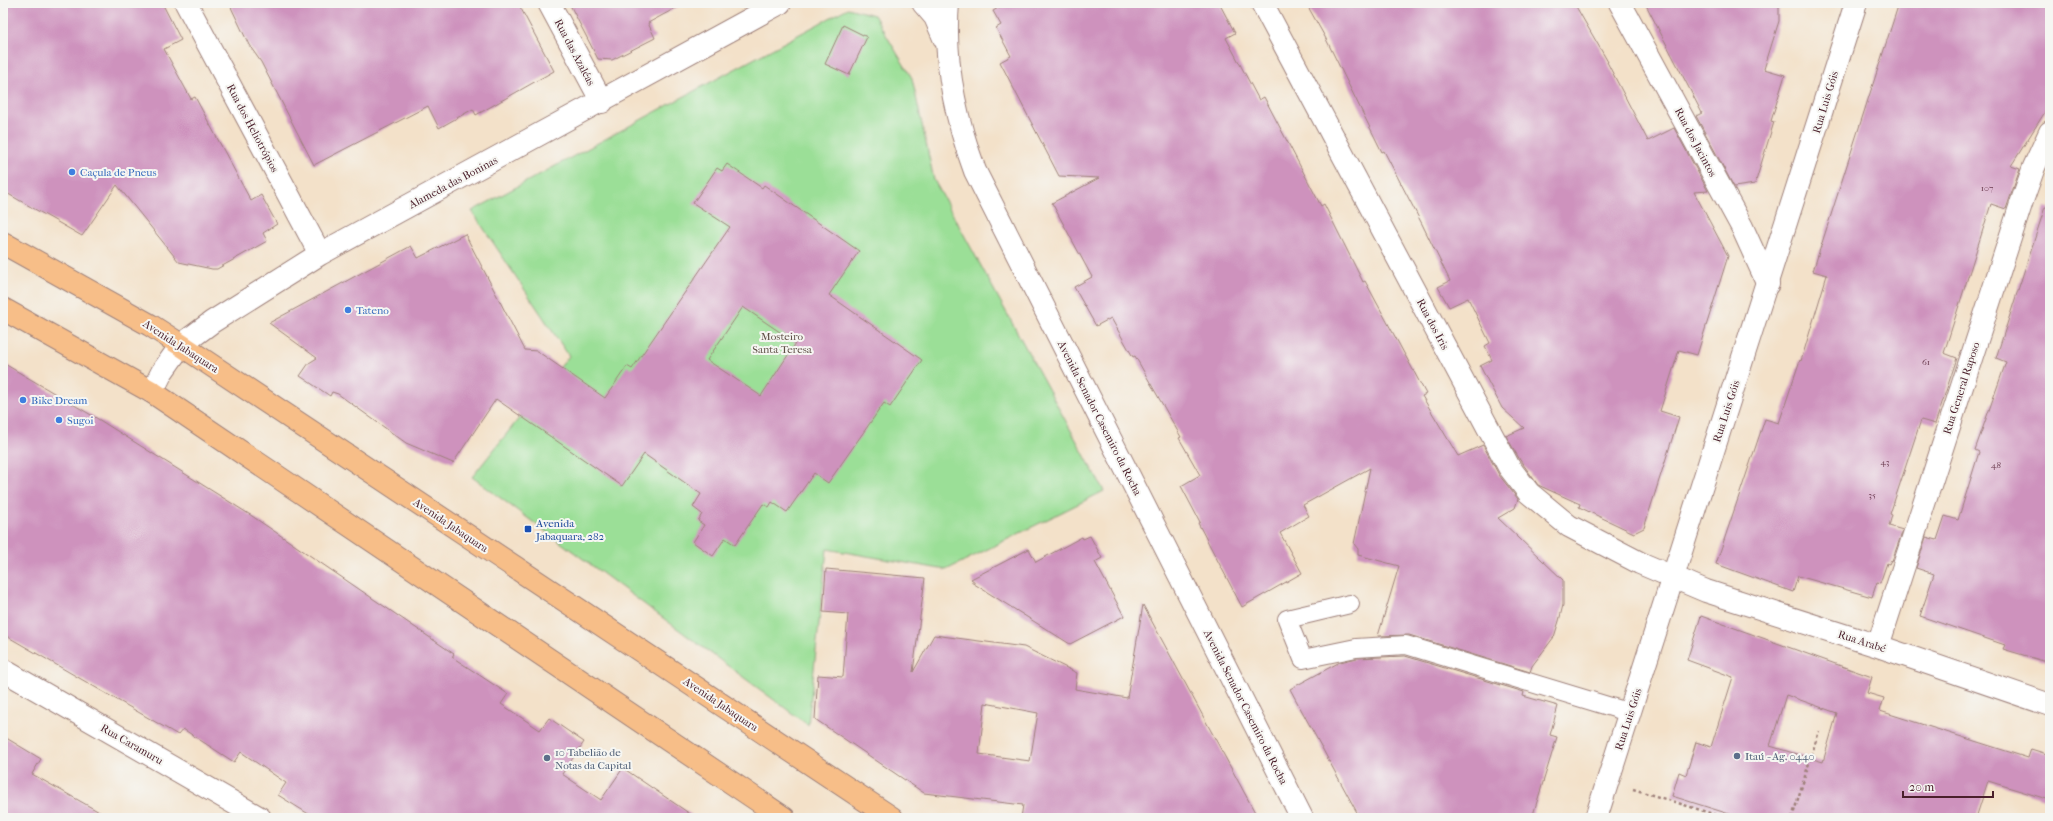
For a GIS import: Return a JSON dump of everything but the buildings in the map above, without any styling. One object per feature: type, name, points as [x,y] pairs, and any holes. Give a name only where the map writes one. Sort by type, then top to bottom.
[{"type":"main road","name":"Avenida Jabaquara","points":[[3,243],[150,325],[181,345],[892,818]]},
{"type":"main road","points":[[3,308],[152,392],[784,818]]},
{"type":"street","name":"Rua dos Heliotrópios","points":[[186,3],[320,254]]},
{"type":"street","name":"Rua das Azaléas","points":[[549,3],[602,102]]},
{"type":"street","name":"Alameda das Boninas","points":[[152,392],[162,372],[181,345],[212,322],[320,254],[602,102],[780,3]]},
{"type":"street","points":[[923,3],[935,17],[948,49]]},
{"type":"street","name":"Avenida Senador Casemiro da Rocha","points":[[948,3],[948,49],[952,96],[962,138],[975,171],[1302,818]]},
{"type":"street","name":"Rua dos Iris","points":[[1262,3],[1509,467],[1529,493],[1569,526],[1640,563],[1674,578]]},
{"type":"street","name":"Rua dos Jacintos","points":[[1620,3],[1742,227],[1768,284]]},
{"type":"street","name":"Rua Luis Góis","points":[[1596,818],[1768,284],[1856,3]]},
{"type":"street","name":"Rua General Raposo","points":[[1878,646],[2023,198],[2034,167],[2050,132]]},
{"type":"street","name":"Rua Arabé","points":[[1674,578],[1706,591],[1878,646],[2050,705]]},
{"type":"street","name":"Rua Caramuru","points":[[3,670],[260,818]]},
{"type":"lane","points":[[1350,604],[1287,619],[1303,659],[1356,648],[1406,645],[1631,713]]},
{"type":"path","points":[[1792,818],[1820,731]]},
{"type":"path","points":[[1632,788],[1726,818]]},
{"type":"green space","name":"Mosteiro Santa Teresa","points":[[848,8],[874,15],[912,78],[934,180],[1104,491],[946,570],[827,549],[808,725],[472,477],[569,356],[472,211]]},
{"type":"place","name":"Caçula de Pneus","points":[[72,172]]},
{"type":"place","name":"Tateno","points":[[348,310]]},
{"type":"place","name":"Bike Dream","points":[[23,400]]},
{"type":"place","name":"Sugoi","points":[[59,420]]},
{"type":"place","name":"Avenida Jabaquara, 282","points":[[528,529]]},
{"type":"place","name":"Itaú - Ag. 0440","points":[[1737,756]]},
{"type":"place","name":"10 Tabelião de Notas da Capital","points":[[547,758]]}]
